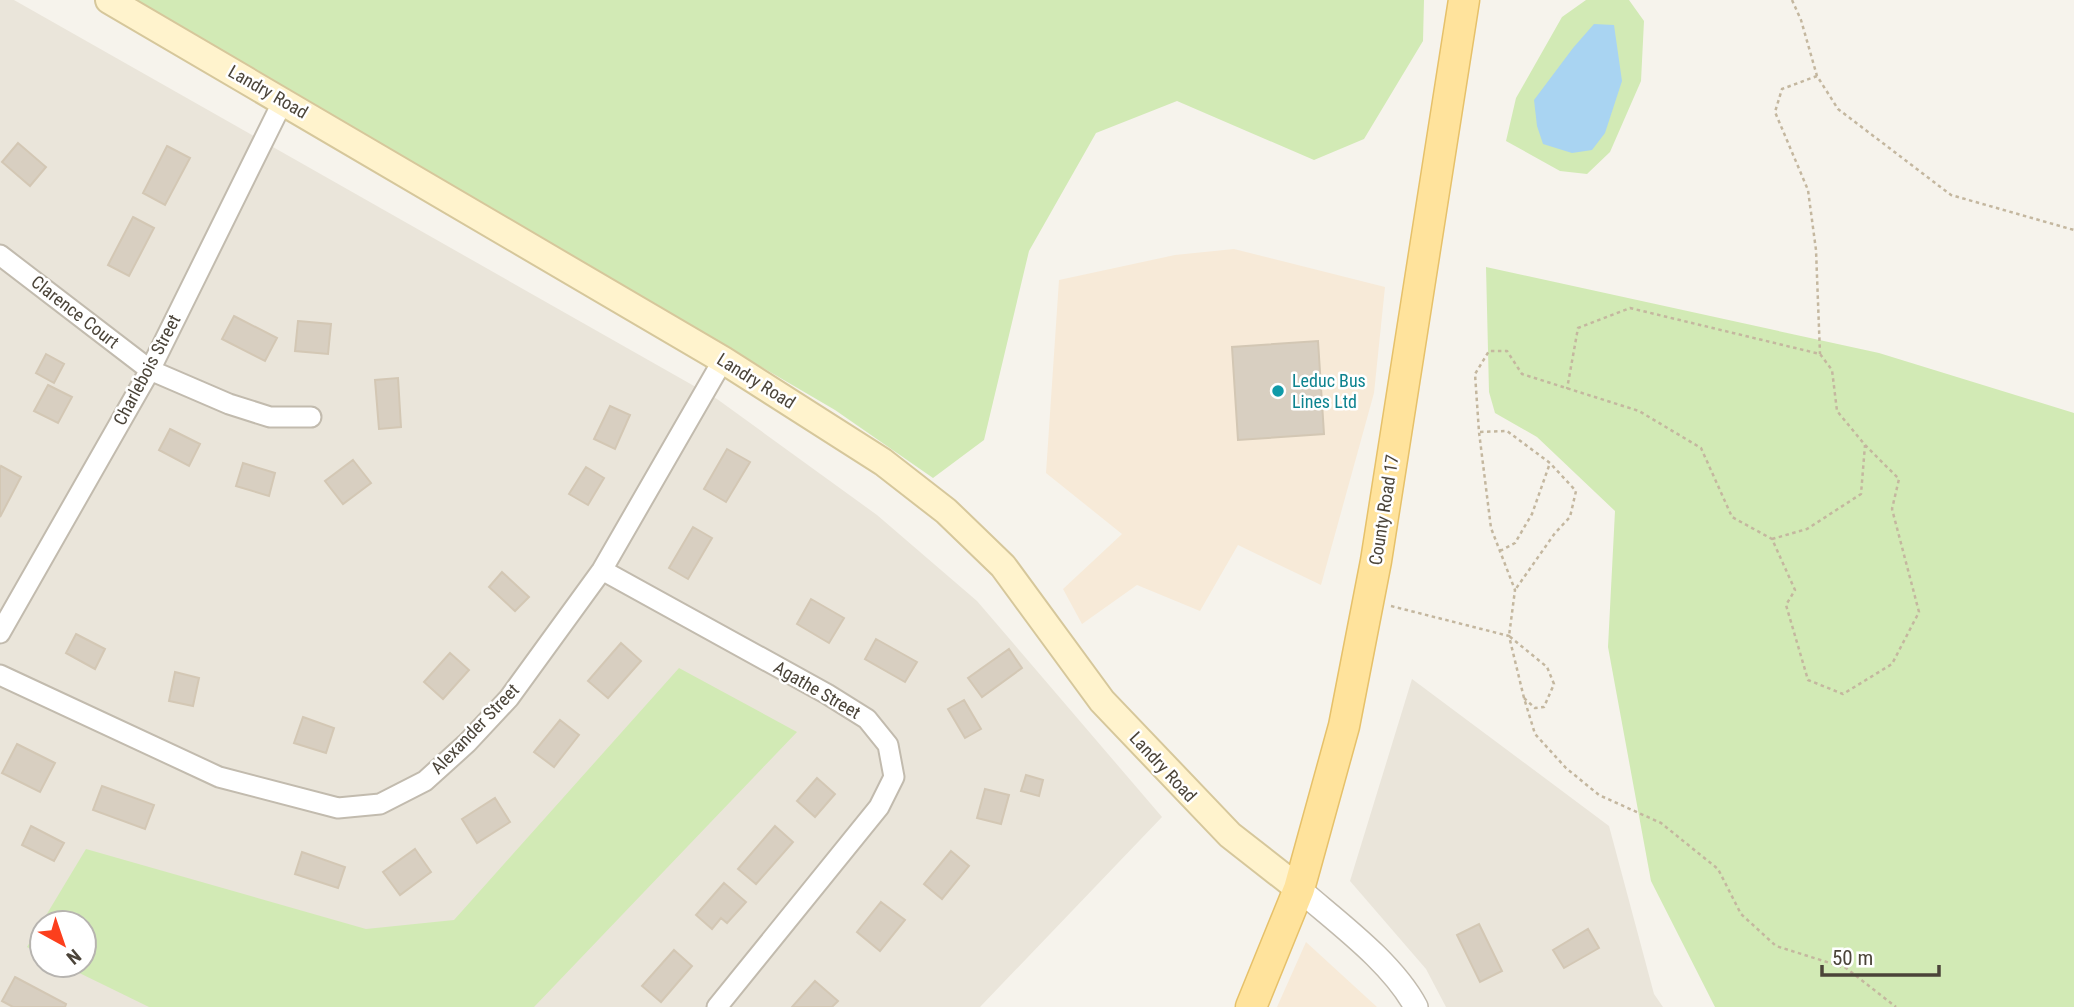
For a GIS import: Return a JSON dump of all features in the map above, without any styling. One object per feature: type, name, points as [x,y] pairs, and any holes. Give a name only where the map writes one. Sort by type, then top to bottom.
[{"type":"main road","name":"Landry Road","points":[[109,0],[723,360],[883,462],[946,511],[1003,566],[1111,711],[1230,835],[1299,889]]},
{"type":"main road","name":"County Road 17","points":[[1251,1007],[1299,889],[1344,726],[1369,600],[1464,0]]},
{"type":"street","name":"Charlebois Street","points":[[0,633],[149,370],[282,101]]},
{"type":"street","name":"Clarence Court","points":[[0,255],[149,370],[229,404],[270,417],[311,417]]},
{"type":"street","name":"Alexander Street","points":[[0,675],[219,777],[338,808],[380,804],[425,781],[467,743],[509,698],[602,570],[723,360]]},
{"type":"street","name":"Agathe Street","points":[[602,570],[827,694],[867,719],[888,745],[894,777],[879,807],[721,1006]]},
{"type":"street","points":[[1299,889],[1372,952],[1409,994],[1416,1007]]},
{"type":"path","points":[[1792,0],[1801,20],[1817,76],[1838,109],[1951,195],[2074,230]]},
{"type":"path","points":[[1515,590],[1491,528],[1479,432],[1475,374],[1489,351],[1507,351],[1522,374],[1639,411],[1701,448],[1732,517],[1772,539],[1795,590],[1786,605],[1808,680],[1843,694],[1892,664],[1919,612],[1892,509],[1899,479],[1865,445],[1837,411],[1832,370],[1820,354],[1816,250],[1808,190],[1775,112],[1782,89],[1817,76]]},
{"type":"path","points":[[1567,389],[1578,328],[1630,307],[1820,354]]},
{"type":"path","points":[[1479,432],[1507,430],[1550,463],[1576,491],[1570,517],[1555,533],[1515,590],[1508,636],[1535,734],[1566,768],[1599,795],[1661,823],[1718,869],[1741,914],[1776,946],[1846,968],[1896,1007]]},
{"type":"path","points":[[1772,539],[1807,529],[1861,494],[1865,445]]},
{"type":"path","points":[[1500,551],[1515,543],[1532,514],[1550,463]]},
{"type":"path","points":[[1369,600],[1508,636],[1547,667],[1554,684],[1544,707],[1535,708],[1524,698]]},
{"type":"shaded area","points":[[0,0],[14,0],[717,399],[877,515],[977,601],[1162,817],[980,1007],[0,1007]]},
{"type":"shaded area","points":[[1234,249],[1385,287],[1374,393],[1321,585],[1238,545],[1200,611],[1137,585],[1082,624],[1063,589],[1122,534],[1046,473],[1059,280],[1175,255]]},
{"type":"shaded area","points":[[1412,679],[1609,826],[1654,994],[1663,1007],[1446,1007],[1426,969],[1350,881]]},
{"type":"shaded area","points":[[1306,942],[1377,1007],[1277,1007]]},
{"type":"green space","points":[[135,0],[1424,0],[1423,41],[1364,139],[1314,160],[1177,101],[1096,133],[1029,251],[984,440],[933,478],[835,410]]},
{"type":"green space","points":[[1586,0],[1629,0],[1644,21],[1641,81],[1610,152],[1587,174],[1560,171],[1506,141],[1516,98],[1562,17]]},
{"type":"green space","points":[[1486,267],[1879,353],[2074,413],[2074,1007],[1715,1007],[1651,881],[1608,647],[1615,511],[1537,437],[1495,413],[1489,392]]},
{"type":"green space","points":[[679,668],[797,732],[534,1007],[149,1007],[92,979],[98,979],[98,909],[50,909],[86,849],[366,929],[454,920]]},
{"type":"water","points":[[1594,24],[1614,25],[1622,81],[1605,133],[1592,150],[1572,153],[1543,144],[1537,126],[1534,100]]},
{"type":"building","points":[[18,143],[46,167],[30,186],[2,162]]},
{"type":"building","points":[[167,146],[190,158],[165,205],[143,193]]},
{"type":"building","points":[[133,217],[154,228],[129,276],[108,265]]},
{"type":"building","points":[[234,316],[277,338],[265,361],[222,339]]},
{"type":"building","points":[[298,321],[331,324],[328,354],[295,351]]},
{"type":"building","name":"Leduc Bus Lines Ltd","points":[[1318,341],[1324,434],[1238,440],[1232,347]]},
{"type":"building","points":[[46,354],[64,364],[54,383],[36,373]]},
{"type":"building","points":[[398,378],[401,427],[379,429],[375,380]]},
{"type":"building","points":[[48,385],[72,397],[58,423],[34,411]]},
{"type":"building","points":[[610,406],[630,415],[615,449],[594,439]]},
{"type":"building","points":[[170,429],[200,444],[189,466],[159,450]]},
{"type":"building","points":[[727,449],[750,462],[726,502],[704,489]]},
{"type":"building","points":[[353,460],[371,483],[343,504],[325,481]]},
{"type":"building","points":[[243,463],[275,473],[269,496],[236,486]]},
{"type":"building","points":[[1,466],[21,477],[0,517],[0,468]]},
{"type":"building","points":[[586,467],[604,478],[588,505],[569,494]]},
{"type":"building","points":[[693,527],[712,538],[688,579],[669,568]]},
{"type":"building","points":[[502,572],[529,597],[515,611],[489,587]]},
{"type":"building","points":[[811,599],[844,618],[829,643],[797,624]]},
{"type":"building","points":[[76,634],[105,649],[95,669],[66,653]]},
{"type":"building","points":[[876,639],[917,662],[905,682],[865,659]]},
{"type":"building","points":[[621,643],[641,661],[608,698],[588,681]]},
{"type":"building","points":[[1009,649],[1022,668],[982,697],[968,678]]},
{"type":"building","points":[[450,653],[469,670],[443,699],[424,682]]},
{"type":"building","points":[[175,672],[199,678],[193,706],[169,701]]},
{"type":"building","points":[[964,700],[981,729],[965,738],[948,709]]},
{"type":"building","points":[[303,717],[334,728],[326,753],[294,743]]},
{"type":"building","points":[[560,720],[579,735],[554,767],[534,752]]},
{"type":"building","points":[[17,744],[55,763],[40,792],[2,773]]},
{"type":"building","points":[[1026,775],[1043,780],[1039,796],[1021,791]]},
{"type":"building","points":[[817,778],[835,794],[815,817],[797,801]]},
{"type":"building","points":[[102,786],[154,805],[145,829],[93,810]]},
{"type":"building","points":[[985,789],[1009,795],[1001,824],[977,818]]},
{"type":"building","points":[[495,798],[510,822],[477,843],[462,819]]},
{"type":"building","points":[[31,826],[64,843],[54,861],[22,845]]},
{"type":"building","points":[[775,826],[793,842],[756,884],[738,869]]},
{"type":"building","points":[[415,849],[431,872],[400,895],[383,872]]},
{"type":"building","points":[[951,851],[969,866],[942,899],[924,884]]},
{"type":"building","points":[[302,852],[345,867],[338,888],[295,874]]},
{"type":"building","points":[[724,883],[746,902],[727,923],[721,918],[712,929],[696,915]]},
{"type":"building","points":[[881,902],[905,920],[880,951],[857,932]]},
{"type":"building","points":[[1479,924],[1502,971],[1480,982],[1457,935]]},
{"type":"building","points":[[1588,929],[1599,948],[1564,968],[1553,950]]},
{"type":"building","points":[[674,950],[692,966],[661,1002],[642,986]]},
{"type":"building","points":[[15,977],[66,1004],[65,1007],[13,1007],[2,1001]]},
{"type":"building","points":[[815,981],[838,1001],[832,1007],[792,1007]]},
{"type":"place","name":"Leduc Bus Lines Ltd","points":[[1278,391]]}]
